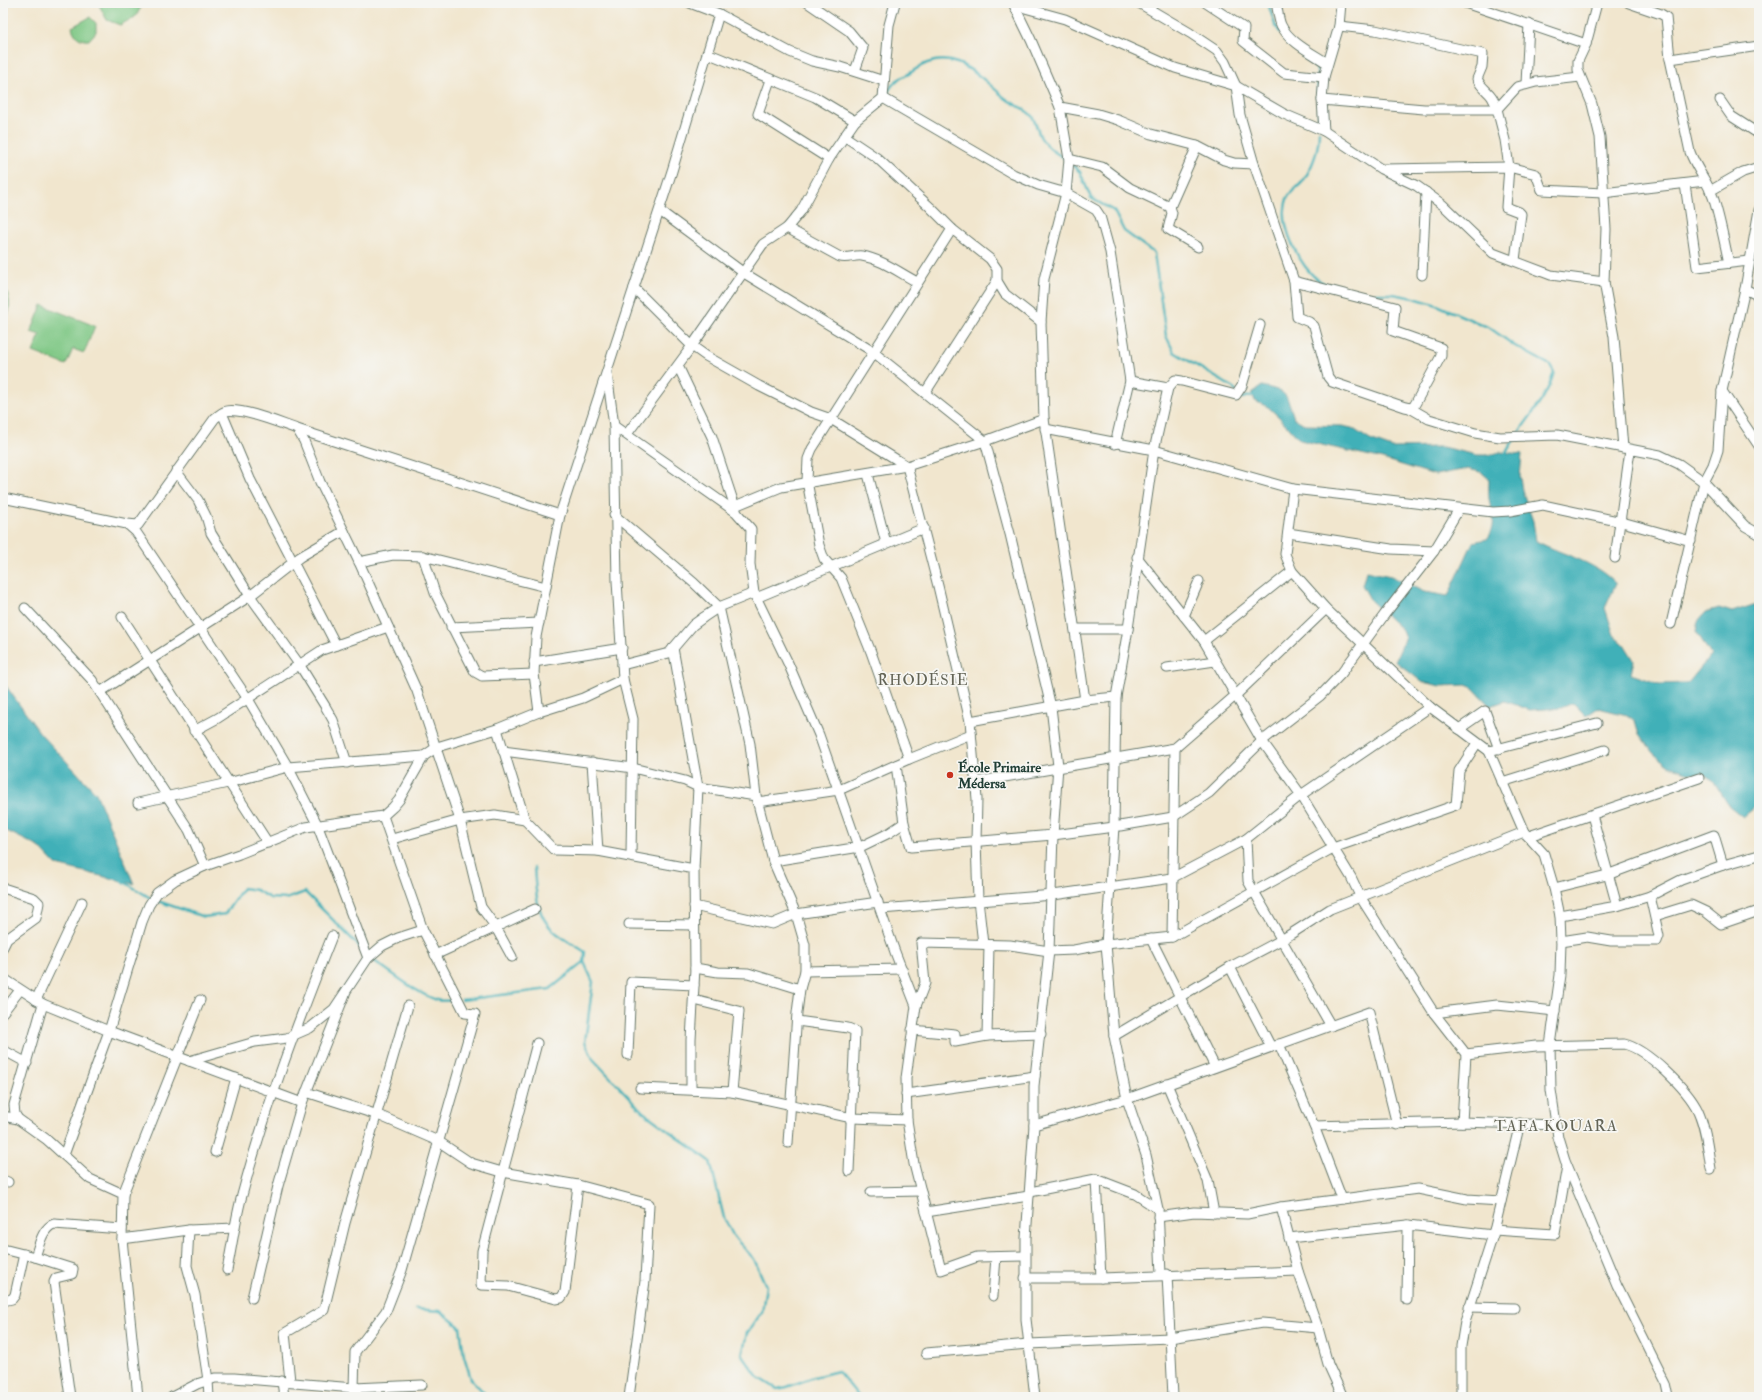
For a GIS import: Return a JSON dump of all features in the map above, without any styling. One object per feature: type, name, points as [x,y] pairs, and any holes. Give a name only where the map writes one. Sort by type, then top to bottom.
[{"type":"street","points":[[690,3],[719,14],[790,52],[812,61],[884,81]]},
{"type":"street","points":[[808,3],[849,31],[864,48],[855,72]]},
{"type":"street","points":[[627,434],[678,366],[763,244],[787,228],[801,211],[829,159],[855,121],[883,98],[889,25],[895,3]]},
{"type":"street","points":[[1139,3],[1190,32],[1217,51],[1225,62],[1236,86],[1240,116],[1254,164],[1294,281],[1296,317],[1309,322],[1314,326],[1328,377],[1332,382],[1410,408],[1429,419],[1475,433],[1500,437],[1557,435],[1669,458],[1704,482],[1745,526],[1759,534]]},
{"type":"street","points":[[1206,3],[1244,28],[1243,41],[1284,73],[1324,76]]},
{"type":"street","points":[[1276,3],[1279,20],[1287,34],[1305,49],[1327,63]]},
{"type":"street","points":[[1324,131],[1322,100],[1324,76],[1339,26],[1342,3]]},
{"type":"street","points":[[1465,3],[1586,44]]},
{"type":"street","points":[[1597,3],[1586,44],[1578,61],[1580,77],[1592,104],[1600,137],[1603,163],[1603,193],[1606,229],[1604,282],[1614,337],[1627,449],[1622,522],[1616,558]]},
{"type":"street","points":[[1629,3],[1666,17],[1670,59],[1690,152],[1695,165],[1710,191],[1729,264]]},
{"type":"street","points":[[1013,4],[1065,19],[1175,68],[1236,86],[1284,114],[1324,131],[1381,169],[1417,186],[1426,192],[1459,220],[1487,250],[1551,275],[1604,282]]},
{"type":"street","points":[[1013,4],[1031,40],[1060,107],[1069,159],[1066,193],[1044,279],[1041,322],[1044,419],[1086,700]]},
{"type":"street","points":[[539,712],[534,662],[539,623],[560,515],[660,210],[719,14]]},
{"type":"street","points":[[1526,84],[1529,24]]},
{"type":"street","points":[[1339,26],[1375,30],[1483,54],[1482,67],[1477,80],[1480,86],[1494,97],[1505,140],[1509,167],[1506,207],[1521,214],[1515,260]]},
{"type":"street","points":[[1670,59],[1759,46]]},
{"type":"street","points":[[707,53],[814,97],[855,121]]},
{"type":"street","points":[[1322,100],[1431,109],[1497,110],[1517,87],[1526,84],[1580,77]]},
{"type":"street","points":[[770,80],[758,114],[829,159]]},
{"type":"street","points":[[883,98],[1013,174],[1038,185],[1066,193],[1092,206],[1100,216],[1110,252],[1130,381],[1115,444]]},
{"type":"street","points":[[1720,100],[1731,116],[1759,134]]},
{"type":"street","points":[[1060,107],[1098,114],[1118,120],[1165,139],[1197,146],[1224,160],[1234,163],[1254,164]]},
{"type":"street","points":[[844,136],[877,158],[952,229],[995,264],[997,269],[997,281],[925,393]]},
{"type":"street","points":[[1197,146],[1170,207],[1172,213],[1168,229],[1198,247]]},
{"type":"street","points":[[1069,159],[1102,168],[1130,188],[1170,207]]},
{"type":"street","points":[[1381,169],[1509,167],[1536,174],[1540,187],[1546,191],[1603,193],[1705,181]]},
{"type":"street","points":[[1710,191],[1744,172],[1759,167]]},
{"type":"street","points":[[1685,184],[1697,267],[1749,261]]},
{"type":"street","points":[[1422,275],[1426,192]]},
{"type":"street","points":[[660,210],[744,273],[872,351],[985,441],[1010,534],[1051,707],[1058,766],[1053,835],[1050,951],[1035,1076],[1034,1125],[1025,1256],[1026,1319],[1035,1397]]},
{"type":"street","points":[[1671,624],[1704,482],[1713,465],[1718,450],[1722,390],[1745,289],[1759,210]]},
{"type":"street","points":[[787,228],[840,257],[845,258],[856,256],[872,258],[917,282]]},
{"type":"street","points":[[909,759],[871,652],[841,578],[824,559],[819,545],[807,481],[809,454],[872,351],[952,229]]},
{"type":"street","points":[[997,281],[1008,297],[1041,322]]},
{"type":"street","points":[[1294,281],[1395,307],[1393,330],[1441,348],[1441,356],[1414,406],[1410,408]]},
{"type":"street","points":[[634,288],[692,346],[706,356],[759,386],[811,412],[831,419],[907,466],[924,528],[970,721],[975,782],[978,900],[986,944],[986,1036]]},
{"type":"street","points":[[1745,289],[1759,296]]},
{"type":"street","points":[[1173,1397],[1170,1338],[1158,1213],[1146,1155],[1127,1099],[1114,1036],[1106,944],[1114,828],[1116,697],[1128,629],[1137,557],[1154,450],[1168,388],[1175,380],[1236,395],[1242,386],[1260,325]]},
{"type":"street","points":[[678,366],[712,437],[736,509],[751,529],[750,569],[755,595],[788,663],[819,735],[916,1006]]},
{"type":"street","points":[[607,370],[614,426],[616,581],[622,648],[623,679],[633,719],[631,856]]},
{"type":"street","points":[[1130,381],[1168,388]]},
{"type":"street","points":[[1722,390],[1759,446]]},
{"type":"street","points":[[3,498],[138,525],[215,418],[222,413],[235,410],[560,515]]},
{"type":"street","points":[[222,413],[250,480],[336,645]]},
{"type":"street","points":[[736,509],[767,491],[807,481],[868,474],[907,466],[985,441],[1044,419]]},
{"type":"street","points":[[614,426],[736,509]]},
{"type":"street","points":[[297,429],[304,441],[320,482],[359,562],[417,691],[437,747],[460,820],[481,907],[495,926],[512,957]]},
{"type":"street","points":[[1045,429],[1115,444],[1154,450],[1293,489],[1459,509],[1510,511],[1543,505],[1622,522],[1691,541]]},
{"type":"street","points":[[176,471],[198,500],[206,516],[211,533],[250,596],[299,664],[333,720],[347,763]]},
{"type":"street","points":[[868,474],[886,543]]},
{"type":"street","points":[[1293,489],[1285,554],[1292,571],[1326,609],[1430,706],[1489,751],[1526,834],[1544,854],[1560,916],[1560,976],[1550,1045],[1551,1090],[1561,1149],[1617,1285],[1666,1383],[1669,1397]]},
{"type":"street","points":[[896,765],[904,822],[911,847],[1053,835],[1114,828],[1173,817],[1209,793],[1262,740],[1320,696],[1341,674],[1384,614],[1434,552],[1459,509]]},
{"type":"street","points":[[614,515],[694,583],[719,607],[750,744],[757,799],[773,861],[796,914],[805,945],[805,971],[800,989],[788,1142]]},
{"type":"street","points":[[127,524],[136,532],[201,627],[248,699],[288,767],[317,824],[368,958]]},
{"type":"street","points":[[622,665],[669,653],[693,625],[719,607],[830,567],[924,528]]},
{"type":"street","points":[[100,692],[250,596],[293,564],[300,557],[344,531]]},
{"type":"street","points":[[1288,533],[1391,549],[1434,552]]},
{"type":"street","points":[[359,562],[393,555],[423,556],[546,587]]},
{"type":"street","points":[[423,556],[434,589],[451,627],[477,674],[482,676],[534,674]]},
{"type":"street","points":[[1137,557],[1204,641],[1262,740],[1301,795],[1352,877],[1361,898],[1434,1013],[1466,1054],[1462,1122]]},
{"type":"street","points":[[1204,641],[1292,571]]},
{"type":"street","points":[[1184,616],[1199,581]]},
{"type":"street","points":[[25,608],[92,680],[189,830],[205,866]]},
{"type":"street","points":[[975,782],[1058,766],[1116,759],[1175,748],[1236,695],[1326,609]]},
{"type":"street","points":[[122,618],[268,843]]},
{"type":"street","points":[[451,627],[539,623]]},
{"type":"street","points":[[194,731],[248,699],[322,650],[388,627]]},
{"type":"street","points":[[1075,629],[1128,629]]},
{"type":"street","points":[[534,662],[622,648]]},
{"type":"street","points":[[673,648],[698,787],[694,869],[695,968],[691,1089]]},
{"type":"street","points":[[1167,668],[1215,660]]},
{"type":"street","points":[[64,1155],[109,1031],[149,905],[157,892],[175,880],[205,866],[268,843],[301,828],[317,824],[383,816],[394,807],[399,800],[424,756],[437,747],[497,729],[539,712],[583,698],[602,687],[623,679]]},
{"type":"street","points":[[970,721],[1086,700],[1116,697]]},
{"type":"street","points":[[694,906],[772,924],[796,914],[879,906],[1052,895],[1172,878],[1246,839],[1301,795],[1430,706]]},
{"type":"street","points":[[1459,729],[1484,711],[1499,749]]},
{"type":"street","points":[[1489,751],[1597,723]]},
{"type":"street","points":[[497,729],[526,820],[554,850],[598,851],[694,869]]},
{"type":"street","points":[[503,751],[633,768],[685,781],[698,787],[757,799],[838,790],[971,734]]},
{"type":"street","points":[[1025,1256],[977,1257],[941,1270],[914,1164],[907,1120],[906,1078],[912,1030],[916,1006],[925,983],[921,943],[1010,945],[1050,951],[1074,950],[1106,944],[1172,936],[1333,848],[1456,805],[1459,771],[1477,743]]},
{"type":"street","points":[[1172,936],[1175,748]]},
{"type":"street","points":[[1502,782],[1605,750]]},
{"type":"street","points":[[138,803],[228,783],[288,767],[424,756]]},
{"type":"street","points":[[592,762],[598,851]]},
{"type":"street","points":[[1114,1036],[1230,968],[1283,939],[1330,909],[1526,834],[1592,815],[1699,778]]},
{"type":"street","points":[[392,839],[460,820],[495,815],[526,820]]},
{"type":"street","points":[[1592,815],[1607,875],[1617,906]]},
{"type":"street","points":[[355,1392],[355,1352],[386,1311],[402,1270],[475,1014],[465,1013],[423,930],[383,816]]},
{"type":"street","points":[[773,861],[860,847],[888,833],[904,822]]},
{"type":"street","points":[[1554,888],[1607,875],[1714,835],[1723,865]]},
{"type":"street","points":[[1246,839],[1248,881],[1283,939],[1331,1026]]},
{"type":"street","points":[[1560,916],[1617,906],[1650,896],[1681,880],[1723,865],[1759,855]]},
{"type":"street","points":[[3,888],[34,898],[39,903],[36,918],[7,939],[3,947]]},
{"type":"street","points":[[1561,941],[1587,937],[1611,941],[1657,941],[1659,936],[1650,896]]},
{"type":"street","points":[[82,902],[40,1002],[27,1062],[14,1106],[14,1114],[18,1119],[46,1139],[90,1179],[123,1194]]},
{"type":"street","points":[[1655,916],[1691,906],[1706,912],[1721,924],[1759,911]]},
{"type":"street","points":[[435,955],[495,926],[535,909]]},
{"type":"street","points":[[628,924],[694,926]]},
{"type":"street","points":[[189,1061],[254,1042],[292,1035],[310,1028],[328,1015],[345,994],[368,958],[382,946],[398,938],[423,930]]},
{"type":"street","points":[[227,1270],[241,1200],[273,1092],[292,1035],[332,936]]},
{"type":"street","points":[[1151,939],[1215,1067]]},
{"type":"street","points":[[695,968],[718,972],[748,973],[800,989]]},
{"type":"street","points":[[1230,968],[1275,1046],[1314,1126],[1342,1199]]},
{"type":"street","points":[[805,971],[902,969]]},
{"type":"street","points":[[3,978],[40,1002],[109,1031],[302,1103]]},
{"type":"street","points":[[628,1055],[631,982],[694,985]]},
{"type":"street","points":[[3,1012],[20,990]]},
{"type":"street","points":[[252,1298],[278,1186],[302,1103],[345,994]]},
{"type":"street","points":[[138,1397],[122,1239],[123,1194],[200,1000]]},
{"type":"street","points":[[694,1000],[739,1011],[732,1092]]},
{"type":"street","points":[[1434,1013],[1497,1005],[1555,1012]]},
{"type":"street","points":[[284,1397],[286,1381],[285,1333],[324,1310],[345,1222],[378,1114],[408,1006]]},
{"type":"street","points":[[1034,1125],[1127,1099],[1369,1012],[1397,1125]]},
{"type":"street","points":[[797,1021],[848,1028],[855,1031],[849,1170]]},
{"type":"street","points":[[912,1030],[954,1034],[955,1042],[986,1036],[1041,1034]]},
{"type":"street","points":[[537,1043],[482,1252],[481,1285],[508,1286],[556,1299],[561,1298],[565,1292],[578,1185]]},
{"type":"street","points":[[1466,1054],[1550,1045],[1632,1045],[1648,1054],[1694,1103],[1704,1131],[1711,1169]]},
{"type":"street","points":[[3,1050],[27,1062]]},
{"type":"street","points":[[906,1094],[1035,1076]]},
{"type":"street","points":[[215,1152],[236,1078]]},
{"type":"street","points":[[1167,1084],[1208,1181],[1214,1212]]},
{"type":"street","points":[[640,1088],[691,1089],[732,1092],[852,1118],[907,1120]]},
{"type":"street","points":[[306,1092],[378,1114],[438,1141],[471,1163],[502,1172],[578,1185],[649,1204],[645,1281],[629,1397]]},
{"type":"street","points":[[3,1116],[18,1119]]},
{"type":"street","points":[[1314,1126],[1397,1125],[1462,1122],[1556,1125]]},
{"type":"street","points":[[1461,1397],[1461,1346],[1469,1307],[1494,1232],[1520,1123]]},
{"type":"street","points":[[1289,1238],[1408,1225],[1494,1232],[1555,1234],[1567,1166]]},
{"type":"street","points":[[1096,1179],[1101,1278]]},
{"type":"street","points":[[926,1212],[1030,1194],[1096,1179],[1135,1194],[1158,1213],[1214,1212],[1247,1214],[1282,1207],[1418,1189],[1467,1199],[1501,1201]]},
{"type":"street","points":[[870,1192],[921,1191]]},
{"type":"street","points":[[1282,1207],[1298,1270],[1318,1328],[1328,1364],[1343,1397]]},
{"type":"street","points":[[35,1257],[44,1232],[49,1226],[54,1224],[122,1229]]},
{"type":"street","points":[[1407,1300],[1408,1225]]},
{"type":"street","points":[[122,1239],[189,1230],[235,1228]]},
{"type":"street","points":[[189,1230],[188,1266],[195,1295],[208,1380],[209,1397]]},
{"type":"street","points":[[3,1249],[74,1269],[72,1274],[56,1278],[54,1282],[70,1397]]},
{"type":"street","points":[[3,1301],[12,1299],[15,1295],[24,1254]]},
{"type":"street","points":[[993,1296],[996,1257]]},
{"type":"street","points":[[1025,1278],[1101,1278],[1164,1274],[1298,1270]]},
{"type":"street","points":[[1469,1307],[1514,1308]]},
{"type":"street","points":[[926,1353],[1029,1344],[1170,1338],[1262,1323],[1318,1328]]},
{"type":"street","points":[[172,1397],[214,1378],[286,1381],[355,1392],[422,1385]]},
{"type":"green space","points":[[98,3],[144,3],[135,17],[120,25],[107,20]]},
{"type":"green space","points":[[90,17],[96,23],[96,32],[89,40],[80,39],[72,27]]},
{"type":"green space","points":[[3,292],[7,292],[10,308],[8,315],[3,320]]},
{"type":"green space","points":[[42,305],[95,326],[84,353],[73,349],[66,365],[33,352],[40,335],[31,332]]},
{"type":"water","points":[[1262,386],[1277,390],[1285,395],[1294,418],[1306,425],[1342,426],[1352,428],[1370,440],[1392,448],[1442,447],[1477,455],[1490,455],[1500,452],[1522,454],[1520,477],[1522,490],[1533,521],[1536,541],[1598,569],[1616,584],[1605,608],[1614,635],[1624,644],[1634,660],[1631,674],[1660,684],[1688,683],[1711,655],[1696,631],[1698,621],[1706,612],[1719,608],[1732,612],[1759,603],[1759,804],[1743,817],[1729,806],[1713,780],[1703,774],[1690,773],[1669,766],[1653,753],[1639,734],[1635,721],[1627,715],[1598,708],[1586,716],[1573,703],[1561,708],[1530,710],[1505,701],[1490,706],[1473,688],[1466,685],[1441,686],[1422,682],[1395,661],[1405,639],[1402,630],[1371,601],[1362,585],[1366,571],[1391,576],[1424,592],[1448,596],[1473,542],[1487,539],[1492,529],[1493,519],[1489,497],[1489,479],[1481,472],[1467,469],[1435,475],[1379,458],[1300,440],[1268,407],[1255,401],[1252,393]]},
{"type":"water","points":[[3,682],[40,733],[96,793],[134,884],[56,865],[39,847],[3,829]]},
{"type":"waterway","points":[[1268,3],[1275,25],[1280,32]]},
{"type":"waterway","points":[[1293,46],[1317,68],[1318,98]]},
{"type":"waterway","points":[[887,94],[896,81],[926,63],[939,60],[951,61],[963,65],[974,72],[1005,98],[1031,115],[1043,142],[1066,159]]},
{"type":"waterway","points":[[864,120],[879,107]]},
{"type":"waterway","points":[[1318,109],[1319,126]]},
{"type":"waterway","points":[[1319,131],[1317,151],[1310,169],[1303,181],[1287,199],[1285,220],[1292,244],[1298,256],[1312,275],[1325,284],[1331,286]]},
{"type":"waterway","points":[[1071,164],[1080,172],[1091,198],[1114,211],[1124,231],[1154,253],[1166,336],[1174,352],[1232,387],[1242,398],[1255,395]]},
{"type":"waterway","points":[[1338,288],[1370,294],[1393,294],[1414,298],[1437,305],[1490,328],[1515,346],[1550,365],[1554,372],[1551,382],[1539,405],[1518,434]]},
{"type":"waterway","points":[[1505,454],[1515,438]]},
{"type":"waterway","points":[[534,868],[536,893],[543,918],[554,931],[585,952],[584,962],[593,982],[585,1042],[593,1059],[643,1112],[710,1161],[724,1218],[734,1237],[754,1259],[766,1286],[762,1312],[747,1333],[742,1355],[758,1377],[777,1389],[838,1371],[859,1397]]},
{"type":"waterway","points":[[121,880],[152,899],[204,917],[225,914],[243,888],[256,890],[270,898],[286,899],[305,892],[360,947]]},
{"type":"waterway","points":[[371,959],[412,988],[429,997],[441,1001],[456,1000]]},
{"type":"waterway","points":[[461,1000],[550,989],[584,962]]},
{"type":"waterway","points":[[416,1309],[440,1311],[460,1327],[464,1356],[471,1379],[488,1397]]},
{"type":"place","name":"École Primaire Médersa","points":[[950,775]]},
{"type":"district","name":"RHODÉSIE","points":[[923,680]]},
{"type":"district","name":"TAFA KOUARA","points":[[1556,1125]]}]
